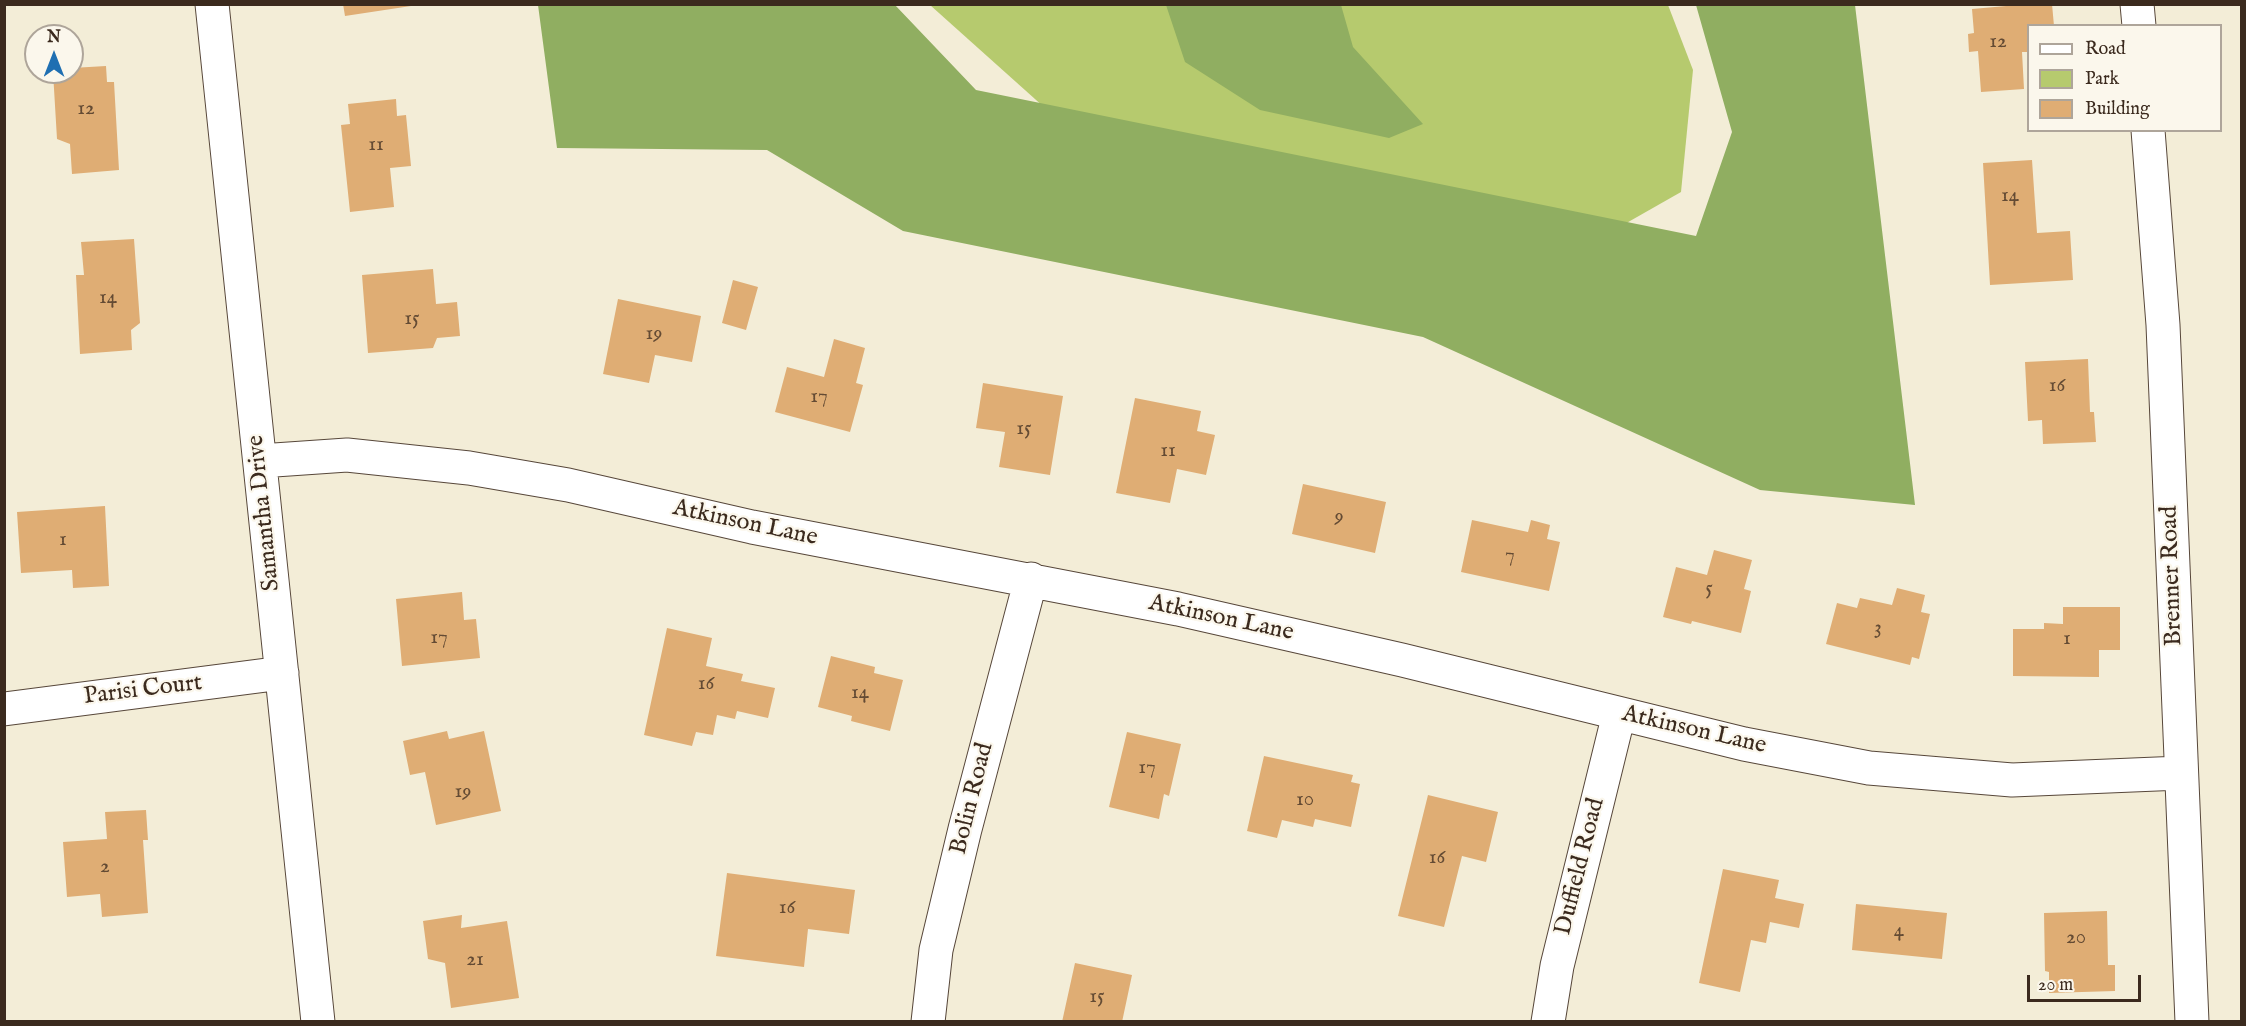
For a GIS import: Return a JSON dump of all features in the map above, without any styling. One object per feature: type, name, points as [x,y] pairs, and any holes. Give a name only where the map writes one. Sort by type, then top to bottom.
[{"type":"street","name":"Samantha Drive","points":[[212,4],[318,1022]]},
{"type":"street","points":[[2137,4],[2139,24]]},
{"type":"street","name":"Brenner Road","points":[[2148,132],[2163,325],[2192,1022]]},
{"type":"street","name":"Atkinson Lane","points":[[260,460],[347,456],[469,468],[567,485],[752,526],[1178,609],[1402,660],[1744,744],[1869,768],[2012,780],[2181,773]]},
{"type":"street","name":"Bolin Road","points":[[928,1022],[936,950],[965,829],[1031,579]]},
{"type":"street","name":"Parisi Court","points":[[4,709],[282,673]]},
{"type":"street","name":"Duffield Road","points":[[1548,1022],[1557,966],[1619,714]]},
{"type":"green space","points":[[538,5],[895,5],[976,90],[1696,236],[1732,132],[1696,5],[1855,5],[1915,505],[1760,490],[1423,337],[903,231],[767,150],[557,148]]},
{"type":"green space","points":[[930,5],[1668,5],[1693,70],[1681,192],[1579,250],[1131,185]]},
{"type":"green space","points":[[1166,5],[1341,5],[1353,47],[1423,124],[1389,138],[1260,110],[1185,62]]},
{"type":"building","points":[[343,4],[410,4],[411,6],[345,16]]},
{"type":"building","points":[[2052,4],[2054,24],[2027,24],[2027,52],[2022,52],[2024,89],[1981,92],[1978,51],[1969,52],[1968,34],[1974,33],[1972,9]]},
{"type":"building","points":[[106,66],[107,82],[114,82],[119,170],[72,174],[70,144],[57,139],[54,84],[84,84],[84,67]]},
{"type":"building","points":[[396,99],[397,116],[406,115],[411,166],[390,168],[394,207],[350,212],[341,125],[350,124],[348,104]]},
{"type":"building","points":[[2032,160],[2037,233],[2070,231],[2073,280],[1990,285],[1983,163]]},
{"type":"building","points":[[134,239],[140,323],[131,330],[132,350],[80,354],[76,275],[84,275],[81,242]]},
{"type":"building","points":[[433,269],[436,304],[457,302],[460,336],[437,338],[433,348],[368,353],[362,275]]},
{"type":"building","points":[[733,280],[758,287],[746,330],[722,323]]},
{"type":"building","points":[[618,299],[701,316],[692,362],[655,355],[649,383],[603,374]]},
{"type":"building","points":[[834,339],[865,348],[856,383],[863,385],[850,432],[775,412],[787,367],[824,377]]},
{"type":"building","points":[[2088,359],[2090,412],[2094,412],[2096,442],[2043,444],[2042,420],[2028,421],[2025,362]]},
{"type":"building","points":[[983,383],[1063,396],[1050,475],[999,467],[1005,432],[976,428]]},
{"type":"building","points":[[1135,398],[1201,411],[1197,431],[1215,435],[1206,475],[1177,469],[1170,503],[1116,493]]},
{"type":"building","points":[[1303,484],[1386,502],[1375,553],[1292,534]]},
{"type":"building","points":[[105,506],[109,586],[73,588],[72,570],[21,573],[17,512]]},
{"type":"building","points":[[1472,520],[1528,532],[1531,520],[1550,525],[1547,539],[1560,542],[1549,591],[1461,572]]},
{"type":"building","points":[[1714,550],[1752,560],[1744,589],[1751,591],[1741,633],[1692,621],[1691,624],[1663,617],[1676,567],[1707,575]]},
{"type":"building","points":[[1897,588],[1925,595],[1921,612],[1930,614],[1919,659],[1912,657],[1910,665],[1826,644],[1837,603],[1857,608],[1860,598],[1892,605]]},
{"type":"building","points":[[462,592],[464,620],[476,619],[480,658],[402,666],[396,599]]},
{"type":"building","points":[[2063,607],[2120,607],[2120,650],[2099,650],[2099,677],[2013,676],[2013,629],[2044,629],[2044,623],[2063,624]]},
{"type":"building","points":[[667,628],[712,638],[706,666],[743,674],[741,681],[775,688],[768,718],[737,711],[735,719],[717,715],[713,735],[696,732],[692,746],[644,735]]},
{"type":"building","points":[[831,656],[875,667],[874,673],[903,680],[890,731],[851,721],[852,716],[818,707]]},
{"type":"building","points":[[447,731],[449,739],[484,731],[501,811],[436,825],[425,772],[410,775],[403,741]]},
{"type":"building","points":[[1127,732],[1181,744],[1169,796],[1164,794],[1159,819],[1109,807]]},
{"type":"building","points":[[1264,756],[1353,775],[1351,782],[1360,784],[1351,827],[1315,819],[1313,827],[1282,820],[1277,838],[1247,831]]},
{"type":"building","points":[[1428,795],[1498,812],[1486,862],[1462,856],[1444,927],[1398,916]]},
{"type":"building","points":[[146,810],[148,840],[143,840],[148,913],[102,917],[100,894],[67,897],[63,842],[107,839],[105,812]]},
{"type":"building","points":[[1723,869],[1779,880],[1775,898],[1804,904],[1799,928],[1770,922],[1766,943],[1751,940],[1740,992],[1699,983]]},
{"type":"building","points":[[727,873],[855,890],[849,934],[808,929],[804,967],[716,956]]},
{"type":"building","points":[[1856,904],[1947,913],[1942,959],[1852,950]]},
{"type":"building","points":[[2107,911],[2108,965],[2115,965],[2115,991],[2049,993],[2049,972],[2045,971],[2044,913]]},
{"type":"building","points":[[462,915],[461,928],[507,921],[519,998],[451,1008],[445,963],[428,959],[423,921]]},
{"type":"building","points":[[1075,963],[1132,975],[1122,1022],[1062,1022]]}]
